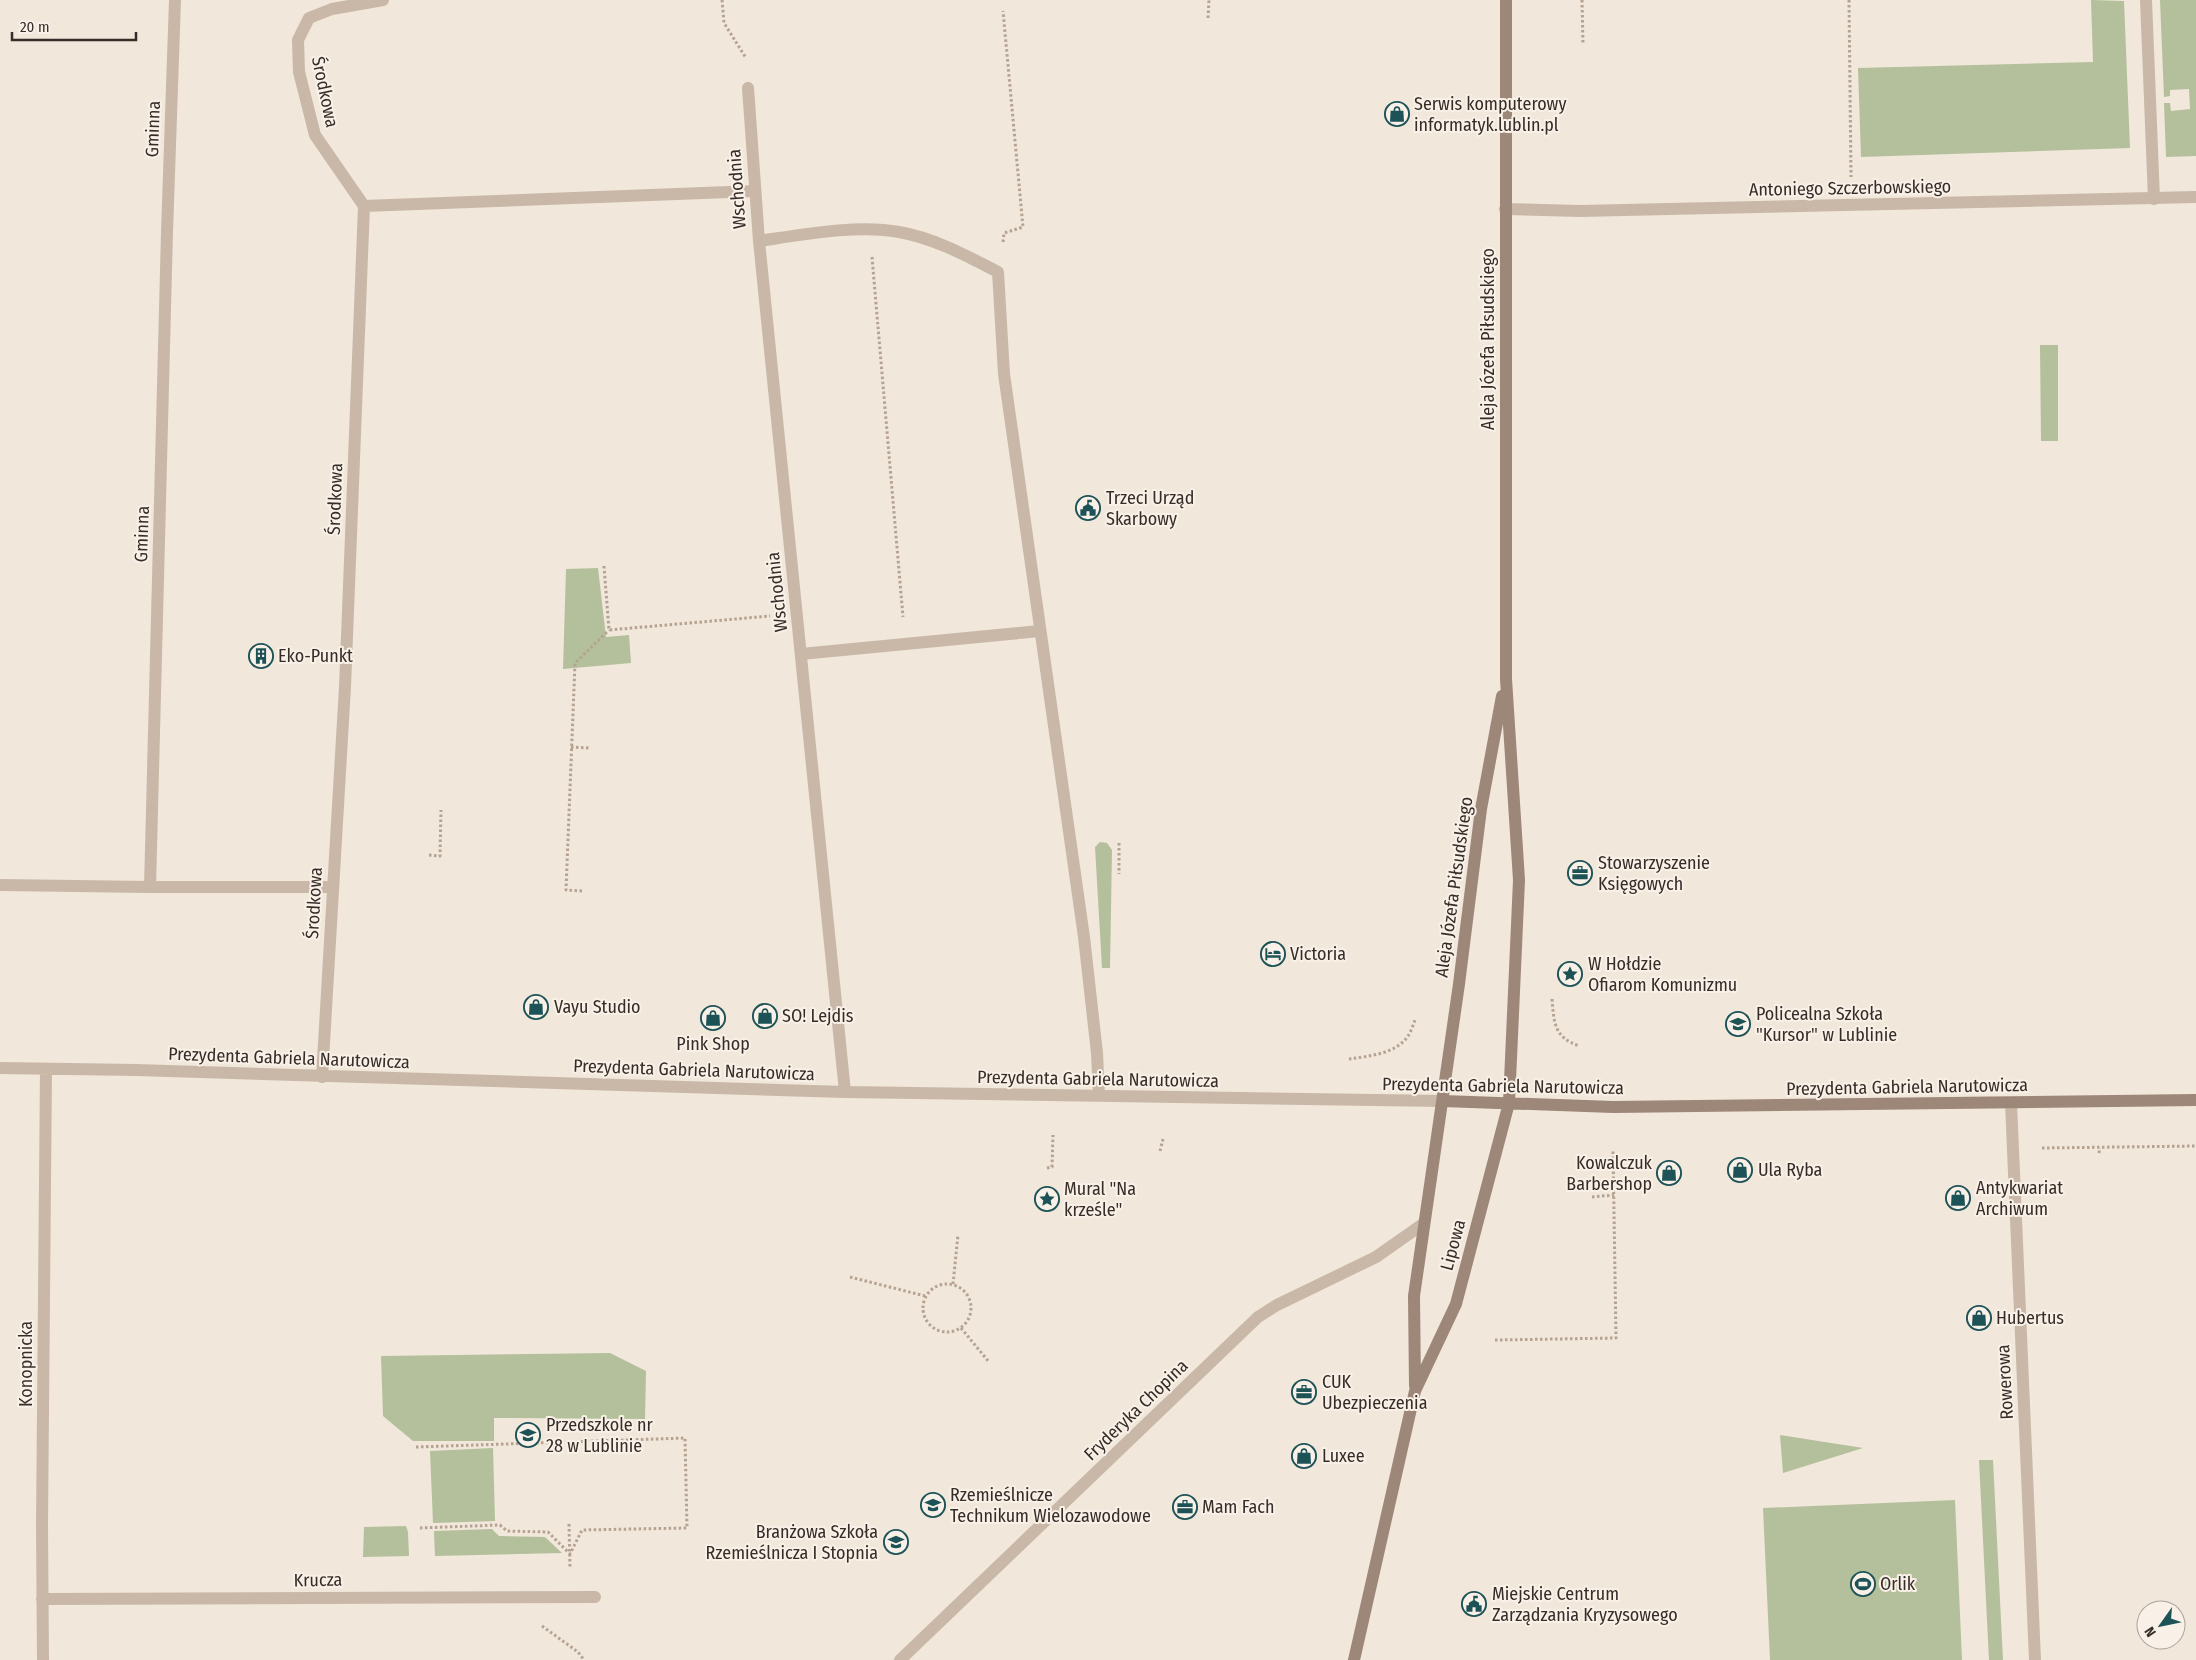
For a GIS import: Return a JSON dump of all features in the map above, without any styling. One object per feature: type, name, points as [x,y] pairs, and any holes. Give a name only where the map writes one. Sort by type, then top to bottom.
[{"type":"street","name":"Gminna","points":[[150,886],[175,0]]},
{"type":"street","name":"Środkowa","points":[[322,1077],[345,686],[364,206],[314,135],[299,72],[298,40],[310,18],[332,9],[383,0]]},
{"type":"street","name":"Aleja Józefa Piłsudskiego","points":[[1506,0],[1506,678],[1519,880],[1509,1103]]},
{"type":"street","points":[[2146,0],[2154,198]]},
{"type":"street","name":"Wschodnia","points":[[748,88],[758,241],[845,1092]]},
{"type":"street","points":[[364,206],[755,191]]},
{"type":"street","name":"Antoniego Szczerbowskiego","points":[[1505,209],[1580,211],[2196,197]]},
{"type":"street","points":[[758,241],[870,229],[900,232],[954,250],[998,272],[1004,374],[1084,937],[1098,1053],[1099,1096]]},
{"type":"street","points":[[801,654],[1040,631]]},
{"type":"street","name":"Aleja Józefa Piłsudskiego","points":[[1442,1101],[1481,809],[1506,678]]},
{"type":"street","points":[[0,885],[333,887]]},
{"type":"street","name":"Prezydenta Gabriela Narutowicza","points":[[0,1068],[845,1092],[1442,1101],[1614,1107],[2196,1100]]},
{"type":"street","name":"Konopnicka","points":[[43,1660],[46,1069]]},
{"type":"street","name":"Lipowa","points":[[1416,1391],[1414,1296],[1442,1101]]},
{"type":"street","name":"Lipowa","points":[[1354,1660],[1416,1391],[1456,1304],[1509,1103]]},
{"type":"street","name":"Rowerowa","points":[[2011,1103],[2011,1148],[2035,1660]]},
{"type":"street","name":"Fryderyka Chopina","points":[[900,1660],[1258,1318],[1277,1305],[1376,1257],[1423,1224]]},
{"type":"street","name":"Krucza","points":[[42,1599],[595,1597]]},
{"type":"path","points":[[722,0],[724,23],[746,58]]},
{"type":"path","points":[[1208,18],[1209,0]]},
{"type":"path","points":[[1582,0],[1583,44]]},
{"type":"path","points":[[1848,0],[1851,177]]},
{"type":"path","points":[[1003,11],[1023,227]]},
{"type":"path","points":[[870,229],[905,644]]},
{"type":"path","points":[[604,566],[609,630]]},
{"type":"path","points":[[582,891],[566,890],[575,663],[609,630],[773,616]]},
{"type":"path","points":[[571,747],[590,748]]},
{"type":"path","points":[[429,855],[440,856],[440,810]]},
{"type":"path","points":[[1119,843],[1120,874]]},
{"type":"path","points":[[1552,999],[1556,1028],[1568,1042],[1579,1046]]},
{"type":"path","points":[[1349,1059],[1376,1055],[1395,1048],[1408,1036],[1415,1020]]},
{"type":"path","points":[[1048,1168],[1052,1167],[1053,1135]]},
{"type":"path","points":[[1160,1151],[1163,1140]]},
{"type":"path","points":[[2011,1148],[2196,1146]]},
{"type":"path","points":[[2099,1153],[2100,1148]]},
{"type":"path","points":[[1495,1340],[1616,1338],[1613,1150]]},
{"type":"path","points":[[1592,1197],[1614,1195]]},
{"type":"path","points":[[953,1284],[958,1235]]},
{"type":"path","points":[[850,1277],[925,1296]]},
{"type":"path","points":[[942,1284],[953,1284],[963,1290],[970,1298],[971,1310],[968,1320],[962,1328],[951,1332],[940,1332],[930,1326],[924,1318],[922,1306],[925,1296],[932,1288],[942,1284]]},
{"type":"path","points":[[962,1328],[989,1362]]},
{"type":"path","points":[[416,1447],[685,1438],[687,1528],[582,1530],[570,1554]]},
{"type":"path","points":[[569,1524],[570,1568]]},
{"type":"path","points":[[418,1528],[500,1525],[507,1531],[548,1532],[570,1554]]},
{"type":"path","points":[[537,1622],[578,1652],[584,1660]]},
{"type":"green space","points":[[2091,0],[2124,1],[2130,148],[1861,157],[1858,68],[2093,62]]},
{"type":"green space","points":[[2160,0],[2196,0],[2196,156],[2166,157],[2164,103],[2170,103],[2171,111],[2190,109],[2189,89],[2170,90],[2170,96],[2164,97]]},
{"type":"green space","points":[[2040,345],[2058,345],[2058,441],[2041,441]]},
{"type":"green space","points":[[598,568],[606,637],[629,635],[631,663],[563,669],[566,569]]},
{"type":"green space","points":[[1100,842],[1107,843],[1112,850],[1110,968],[1102,968],[1095,847]]},
{"type":"green space","points":[[610,1353],[646,1371],[645,1419],[494,1418],[494,1441],[413,1441],[383,1416],[381,1356]]},
{"type":"green space","points":[[1780,1435],[1863,1448],[1783,1473]]},
{"type":"green space","points":[[493,1448],[495,1521],[433,1523],[430,1451]]},
{"type":"green space","points":[[1979,1460],[1993,1460],[2003,1660],[1989,1660]]},
{"type":"green space","name":"Orlik","points":[[1955,1500],[1962,1660],[1770,1660],[1763,1508]]},
{"type":"green space","points":[[406,1526],[409,1556],[363,1557],[364,1527]]},
{"type":"green space","points":[[492,1529],[499,1536],[545,1537],[562,1553],[435,1556],[434,1531]]},
{"type":"place","name":"Serwis komputerowy informatyk.lublin.pl","points":[[1397,114]]},
{"type":"place","name":"Trzeci Urząd Skarbowy","points":[[1088,508]]},
{"type":"place","name":"Eko-Punkt","points":[[261,656]]},
{"type":"place","name":"Stowarzyszenie Księgowych","points":[[1580,873]]},
{"type":"place","name":"Victoria","points":[[1273,954]]},
{"type":"place","name":"W Hołdzie Ofiarom Komunizmu","points":[[1570,974]]},
{"type":"place","name":"Vayu Studio","points":[[536,1007]]},
{"type":"place","name":"SO! Lejdis","points":[[765,1016]]},
{"type":"place","name":"Pink Shop","points":[[713,1018]]},
{"type":"place","name":"Policealna Szkoła \"Kursor\" w Lublinie","points":[[1738,1024]]},
{"type":"place","name":"Ula Ryba","points":[[1740,1170]]},
{"type":"place","name":"Kowalczuk Barbershop","points":[[1669,1173]]},
{"type":"place","name":"Antykwariat Archiwum","points":[[1958,1198]]},
{"type":"place","name":"Mural \"Na krześle\"","points":[[1047,1199]]},
{"type":"place","name":"Hubertus","points":[[1979,1318]]},
{"type":"place","name":"CUK Ubezpieczenia","points":[[1304,1392]]},
{"type":"place","name":"Przedszkole nr 28 w Lublinie","points":[[528,1435]]},
{"type":"place","name":"Luxee","points":[[1304,1456]]},
{"type":"place","name":"Rzemieślnicze Technikum Wielozawodowe","points":[[933,1505]]},
{"type":"place","name":"Mam Fach","points":[[1185,1507]]},
{"type":"place","name":"Branżowa Szkoła Rzemieślnicza I Stopnia","points":[[896,1542]]},
{"type":"place","name":"Orlik","points":[[1863,1584]]},
{"type":"place","name":"Miejskie Centrum Zarządzania Kryzysowego","points":[[1474,1604]]}]
